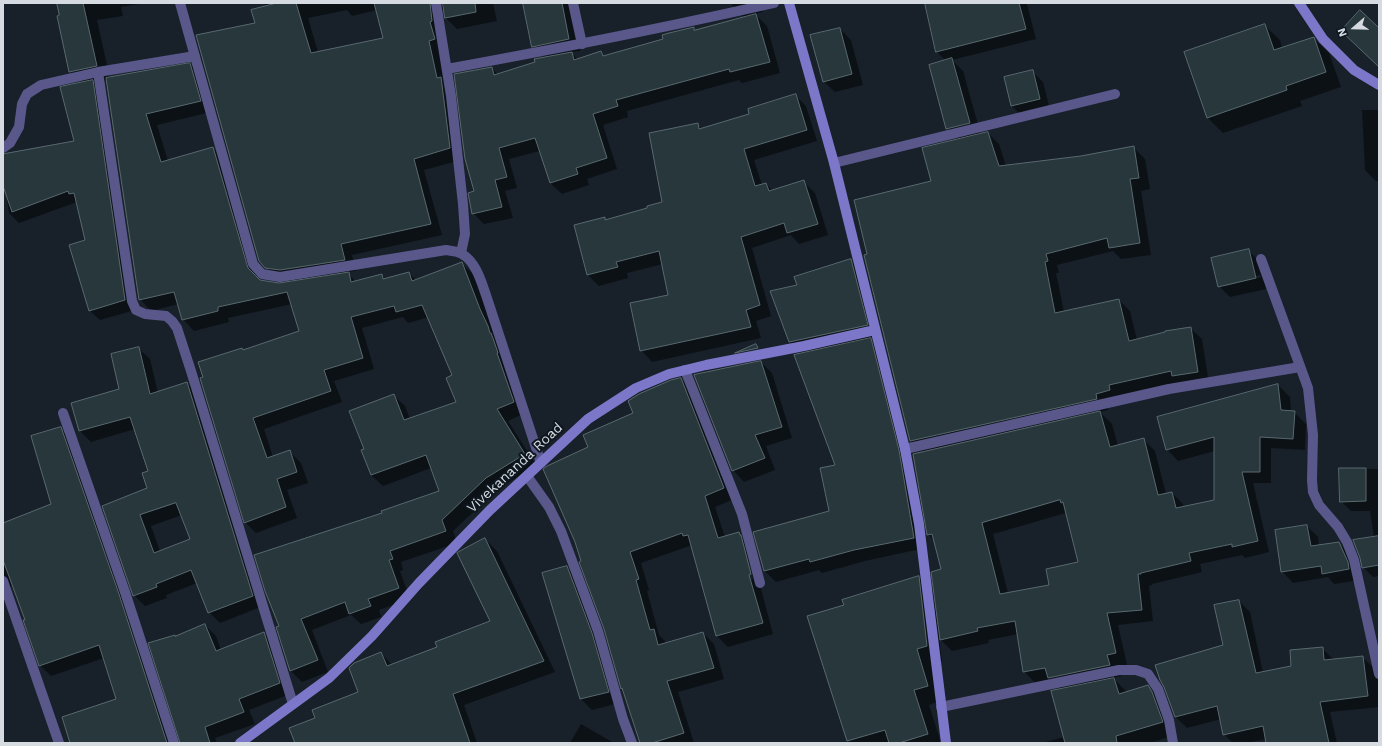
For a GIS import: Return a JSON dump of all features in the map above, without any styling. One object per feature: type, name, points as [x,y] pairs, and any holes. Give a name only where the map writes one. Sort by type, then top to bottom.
[{"type":"street","points":[[180,3],[253,264],[262,274],[280,277],[446,250],[461,253],[470,259],[479,277],[541,463]]},
{"type":"street","points":[[436,3],[447,69],[463,204],[465,234],[461,253]]},
{"type":"street","points":[[574,3],[582,44]]},
{"type":"street","points":[[447,69],[582,44],[774,3]]},
{"type":"street","points":[[789,3],[834,163],[905,449],[920,524],[946,743]]},
{"type":"street","points":[[1299,3],[1323,39],[1354,70],[1379,85]]},
{"type":"street","points":[[3,148],[10,143],[20,127],[22,104],[27,94],[41,84],[98,72],[194,56]]},
{"type":"street","points":[[98,72],[132,301],[136,310],[145,314],[166,316],[177,328],[192,371],[293,704]]},
{"type":"street","points":[[834,163],[1116,94]]},
{"type":"street","points":[[1261,258],[1308,388],[1312,412],[1313,492],[1319,505],[1348,542],[1354,560],[1379,674]]},
{"type":"street","name":"Vivekananda Road","points":[[240,743],[329,678],[490,510],[588,419],[636,388],[669,374],[875,330]]},
{"type":"street","points":[[905,449],[1169,389],[1300,367]]},
{"type":"street","points":[[685,370],[742,514],[760,583]]},
{"type":"street","points":[[63,413],[125,592],[174,743]]},
{"type":"street","points":[[527,476],[549,507],[561,531],[598,631],[623,719],[632,743]]},
{"type":"street","points":[[3,581],[59,743]]},
{"type":"street","points":[[941,707],[1119,670],[1136,670],[1148,674],[1158,689],[1169,720],[1173,743]]},
{"type":"building","points":[[57,3],[83,3],[97,66],[69,72],[57,16],[59,15]]},
{"type":"building","points":[[277,3],[296,3],[311,53],[383,38],[374,3],[430,3],[432,21],[430,22],[435,39],[429,41],[437,78],[441,77],[450,148],[414,159],[431,224],[341,244],[345,260],[280,270],[265,268],[259,261],[196,35],[255,23],[251,10]]},
{"type":"building","points":[[443,3],[475,3],[476,12],[445,18]]},
{"type":"building","points":[[523,3],[562,3],[569,39],[532,47]]},
{"type":"building","points":[[925,3],[1019,3],[1026,29],[936,52]]},
{"type":"building","points":[[1360,10],[1379,28],[1379,67],[1341,31]]},
{"type":"building","points":[[756,14],[770,62],[730,72],[729,69],[616,100],[618,106],[593,114],[607,158],[576,168],[578,174],[550,183],[535,138],[499,148],[507,177],[495,180],[502,207],[472,214],[468,193],[474,191],[465,159],[454,74],[492,67],[494,75],[535,62],[534,59],[572,52],[574,60],[601,51],[603,56],[663,39],[662,35],[669,33],[694,27],[694,30]]},
{"type":"building","points":[[1265,24],[1274,50],[1314,37],[1326,72],[1286,86],[1287,90],[1207,118],[1184,52]]},
{"type":"building","points":[[840,28],[852,74],[823,82],[810,35]]},
{"type":"building","points":[[952,58],[970,123],[946,129],[929,65]]},
{"type":"building","points":[[190,63],[201,101],[146,114],[161,162],[213,147],[248,268],[260,280],[279,283],[349,272],[351,282],[382,274],[383,279],[409,272],[412,281],[462,262],[494,341],[514,402],[497,409],[525,454],[486,478],[442,520],[446,531],[390,551],[393,559],[389,560],[399,588],[368,599],[371,606],[349,614],[345,602],[301,619],[318,660],[290,671],[276,627],[279,626],[265,591],[254,555],[382,513],[381,511],[439,491],[426,455],[371,475],[361,450],[364,449],[349,411],[394,394],[404,420],[456,402],[446,378],[452,375],[422,305],[396,312],[394,306],[351,317],[363,358],[324,370],[331,391],[253,418],[267,458],[290,450],[297,472],[277,479],[286,507],[244,523],[200,378],[203,377],[198,362],[242,348],[243,350],[299,331],[287,292],[218,307],[218,311],[182,320],[174,292],[139,300],[106,78]]},
{"type":"building","points":[[1033,70],[1040,99],[1011,106],[1004,77]]},
{"type":"building","points":[[93,80],[125,300],[89,311],[69,245],[85,240],[74,193],[69,194],[68,191],[12,212],[3,186],[3,154],[74,141],[60,87]]},
{"type":"building","points":[[796,94],[807,130],[744,149],[755,186],[766,183],[769,191],[804,180],[818,224],[787,233],[784,223],[741,237],[760,305],[746,310],[751,327],[640,351],[630,303],[668,295],[659,251],[616,262],[618,267],[587,275],[574,225],[605,217],[605,220],[647,208],[647,206],[662,202],[649,133],[698,123],[699,129],[749,114],[748,109]]},
{"type":"building","points":[[988,132],[999,166],[1081,156],[1134,146],[1139,178],[1130,179],[1140,243],[1109,248],[1107,238],[1046,254],[1048,261],[1045,262],[1055,313],[1119,299],[1129,341],[1165,331],[1191,327],[1198,372],[1172,376],[1171,371],[1109,385],[1110,390],[1096,394],[1097,399],[910,441],[864,255],[867,254],[854,200],[931,181],[922,148]]},
{"type":"building","points":[[1249,249],[1256,278],[1218,287],[1211,258]]},
{"type":"building","points":[[851,259],[868,325],[789,342],[770,291],[797,285],[794,277]]},
{"type":"building","points":[[871,338],[899,450],[914,538],[854,550],[810,562],[809,559],[764,571],[753,532],[829,511],[820,468],[835,465],[794,355]]},
{"type":"building","points":[[756,344],[758,348],[735,353]]},
{"type":"building","points":[[139,347],[150,394],[187,382],[253,596],[208,613],[191,570],[156,584],[157,587],[133,596],[102,506],[147,488],[142,473],[148,471],[130,417],[79,431],[71,403],[119,389],[111,354]],"holes":[[[176,503],[190,539],[154,553],[140,515]]]},
{"type":"building","points":[[761,361],[782,427],[755,435],[765,458],[732,471],[694,375]]},
{"type":"building","points":[[681,378],[724,488],[705,496],[718,538],[739,532],[741,535],[751,574],[749,575],[763,623],[716,636],[688,535],[683,536],[682,533],[630,552],[639,579],[636,580],[650,630],[654,629],[658,645],[703,632],[714,668],[667,681],[684,733],[652,743],[640,743],[622,688],[621,689],[604,629],[579,562],[581,561],[575,542],[543,469],[588,447],[583,435],[633,413],[628,401],[639,394],[671,380]]},
{"type":"building","points":[[1278,384],[1281,410],[1295,411],[1293,439],[1260,437],[1260,472],[1242,472],[1258,541],[1232,547],[1232,544],[1189,553],[1191,561],[1138,574],[1142,610],[1107,613],[1116,653],[1107,655],[1110,665],[1048,678],[1045,668],[1023,672],[1015,621],[977,628],[978,631],[940,640],[931,572],[941,569],[932,534],[927,535],[913,454],[1100,411],[1110,447],[1144,438],[1158,495],[1172,492],[1176,508],[1214,500],[1214,437],[1166,450],[1157,417]],"holes":[[[1060,500],[1061,503],[1063,502],[1078,562],[1046,569],[1049,585],[1000,594],[982,523]]]},
{"type":"building","points":[[61,427],[119,594],[167,743],[70,743],[62,717],[116,699],[99,645],[39,666],[23,620],[25,620],[3,560],[3,523],[51,504],[31,436]]},
{"type":"building","points":[[1339,468],[1366,468],[1366,501],[1340,502]]},
{"type":"building","points":[[1307,525],[1311,546],[1339,542],[1348,562],[1349,569],[1322,574],[1321,566],[1281,572],[1275,530]]},
{"type":"building","points":[[1379,536],[1379,565],[1362,568],[1353,540]]},
{"type":"building","points":[[485,538],[544,661],[453,694],[470,743],[295,743],[289,728],[315,718],[312,710],[358,692],[349,668],[354,663],[381,652],[387,666],[437,647],[435,642],[490,621],[457,553]]},
{"type":"building","points":[[567,566],[592,633],[609,692],[580,699],[542,573]]},
{"type":"building","points":[[919,576],[927,646],[917,649],[928,686],[914,690],[928,734],[899,743],[889,743],[885,730],[847,741],[807,616],[844,605],[842,600]]},
{"type":"building","points":[[1239,600],[1256,673],[1291,666],[1290,650],[1323,647],[1324,660],[1363,656],[1368,696],[1320,702],[1329,743],[1266,743],[1263,726],[1223,735],[1217,706],[1175,717],[1155,665],[1223,645],[1214,605]]},
{"type":"building","points":[[205,624],[216,651],[264,632],[280,683],[239,699],[244,712],[205,727],[210,743],[180,743],[148,643],[175,636]]},
{"type":"building","points":[[1114,678],[1119,694],[1148,685],[1163,722],[1116,736],[1117,743],[1065,743],[1051,691]]}]
